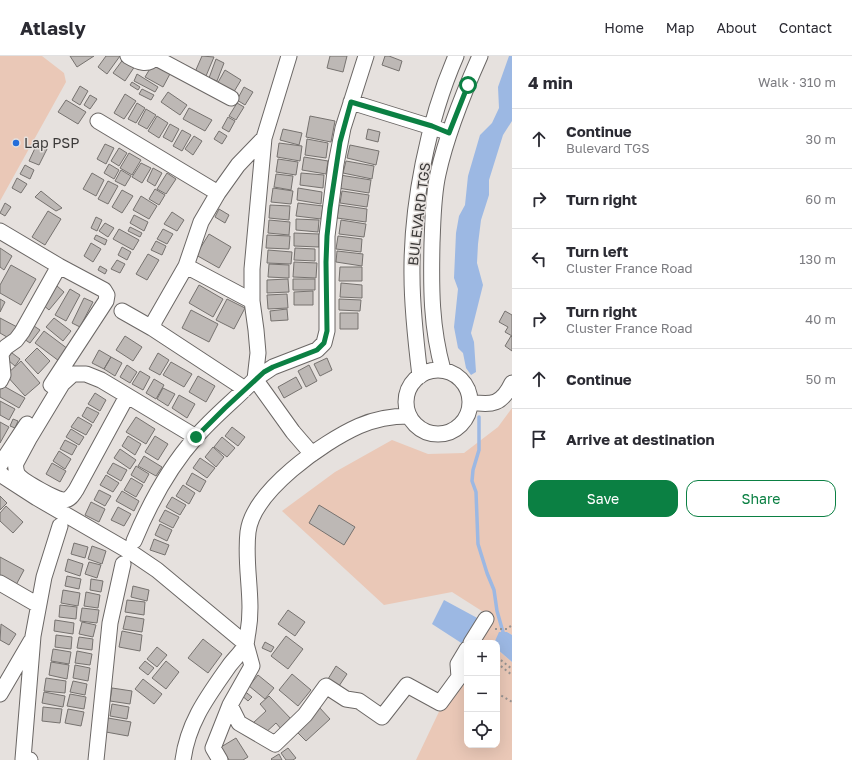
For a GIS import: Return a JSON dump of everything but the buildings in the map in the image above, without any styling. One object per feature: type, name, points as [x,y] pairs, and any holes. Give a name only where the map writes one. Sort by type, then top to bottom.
[{"type":"street","points":[[128,56],[144,63],[152,61],[156,57],[231,98]]},
{"type":"street","points":[[250,384],[258,354],[252,301],[252,269],[264,138],[289,56]]},
{"type":"street","points":[[134,540],[166,479],[183,453],[196,437],[250,384],[273,367],[317,350],[324,343],[327,331],[326,262],[330,208],[340,142],[366,56]]},
{"type":"street","name":"BULEVARD TGS","points":[[420,376],[412,277],[412,250],[426,151],[432,126],[456,56]]},
{"type":"street","name":"BULEVARD TGS","points":[[443,370],[437,348],[431,301],[432,227],[436,185],[449,133],[480,56]]},
{"type":"street","points":[[351,102],[432,126],[449,133]]},
{"type":"street","points":[[98,121],[218,193]]},
{"type":"street","points":[[152,328],[155,320],[186,266],[201,222],[218,193],[238,165],[264,138]]},
{"type":"street","points":[[0,231],[59,266],[104,290],[107,295],[106,301],[0,465]]},
{"type":"street","points":[[0,380],[3,375],[1,354],[6,347],[16,340],[22,332],[59,266]]},
{"type":"street","points":[[186,266],[252,301]]},
{"type":"street","points":[[122,311],[250,384],[312,454]]},
{"type":"street","points":[[443,370],[454,374],[463,381],[471,402],[469,412],[465,420],[458,427],[450,432],[431,434],[414,424],[406,407],[406,398],[408,390],[413,382],[420,376],[431,371],[443,370]]},
{"type":"street","points":[[127,396],[76,490],[69,499],[63,500],[52,496],[27,482],[18,474],[16,467],[19,457],[62,384],[72,374],[78,373],[93,376],[127,396],[196,437]]},
{"type":"street","points":[[471,402],[488,405],[496,402],[505,394],[512,383]]},
{"type":"street","points":[[183,760],[187,739],[197,713],[246,644],[250,624],[250,599],[246,555],[248,531],[254,514],[276,485],[312,454],[335,439],[359,426],[379,419],[393,416],[409,416]]},
{"type":"street","points":[[0,473],[2,476],[37,498],[116,543],[144,561],[173,582],[246,644],[252,666],[230,705],[213,748],[220,760]]},
{"type":"street","points":[[25,760],[33,636],[44,577],[60,526]]},
{"type":"street","points":[[96,760],[110,623],[123,564]]},
{"type":"street","points":[[0,583],[38,605]]},
{"type":"street","points":[[474,640],[491,624]]},
{"type":"street","points":[[0,694],[33,636]]},
{"type":"street","points":[[230,705],[239,723],[275,744],[305,715],[326,686],[346,699],[359,702],[382,717],[407,685],[440,703],[459,677],[458,664],[464,655]]},
{"type":"path","points":[[491,624],[507,629],[512,625]]},
{"type":"path","points":[[500,660],[512,670]]},
{"type":"path","points":[[500,665],[512,675]]},
{"type":"path","points":[[500,695],[512,702]]},
{"type":"shaded area","name":"Lap PSP","points":[[0,56],[42,56],[64,73],[66,82],[0,201]]},
{"type":"shaded area","points":[[512,408],[512,635],[507,632],[496,640],[469,640],[485,613],[452,592],[384,605],[282,511],[335,472],[392,440],[428,454],[464,453],[498,427]]},
{"type":"shaded area","points":[[464,652],[464,748],[500,748],[500,652],[512,662],[512,760],[416,760],[456,676]]},
{"type":"water","points":[[509,56],[512,56],[512,121],[503,135],[489,180],[489,195],[481,220],[477,263],[483,285],[471,333],[474,342],[476,372],[471,375],[466,368],[463,353],[458,348],[454,327],[458,289],[454,278],[456,233],[459,216],[465,205],[468,176],[480,135],[492,123],[499,108],[498,87]]},
{"type":"water","points":[[444,600],[481,620],[469,640],[464,640],[464,645],[432,624]]},
{"type":"water","points":[[499,632],[507,632],[512,635],[512,662],[500,652],[500,640],[495,640]]},
{"type":"waterway","points":[[479,417],[479,450],[473,470],[472,481],[476,492],[478,544],[494,590],[497,611],[503,632]]},
{"type":"place","name":"Lap PSP","points":[[16,143]]},
{"type":"route","points":[[196,437],[264,372],[273,367],[311,353],[321,347],[324,343],[327,331],[326,262],[330,208],[340,142],[351,102],[432,126],[449,133],[468,85]]}]
